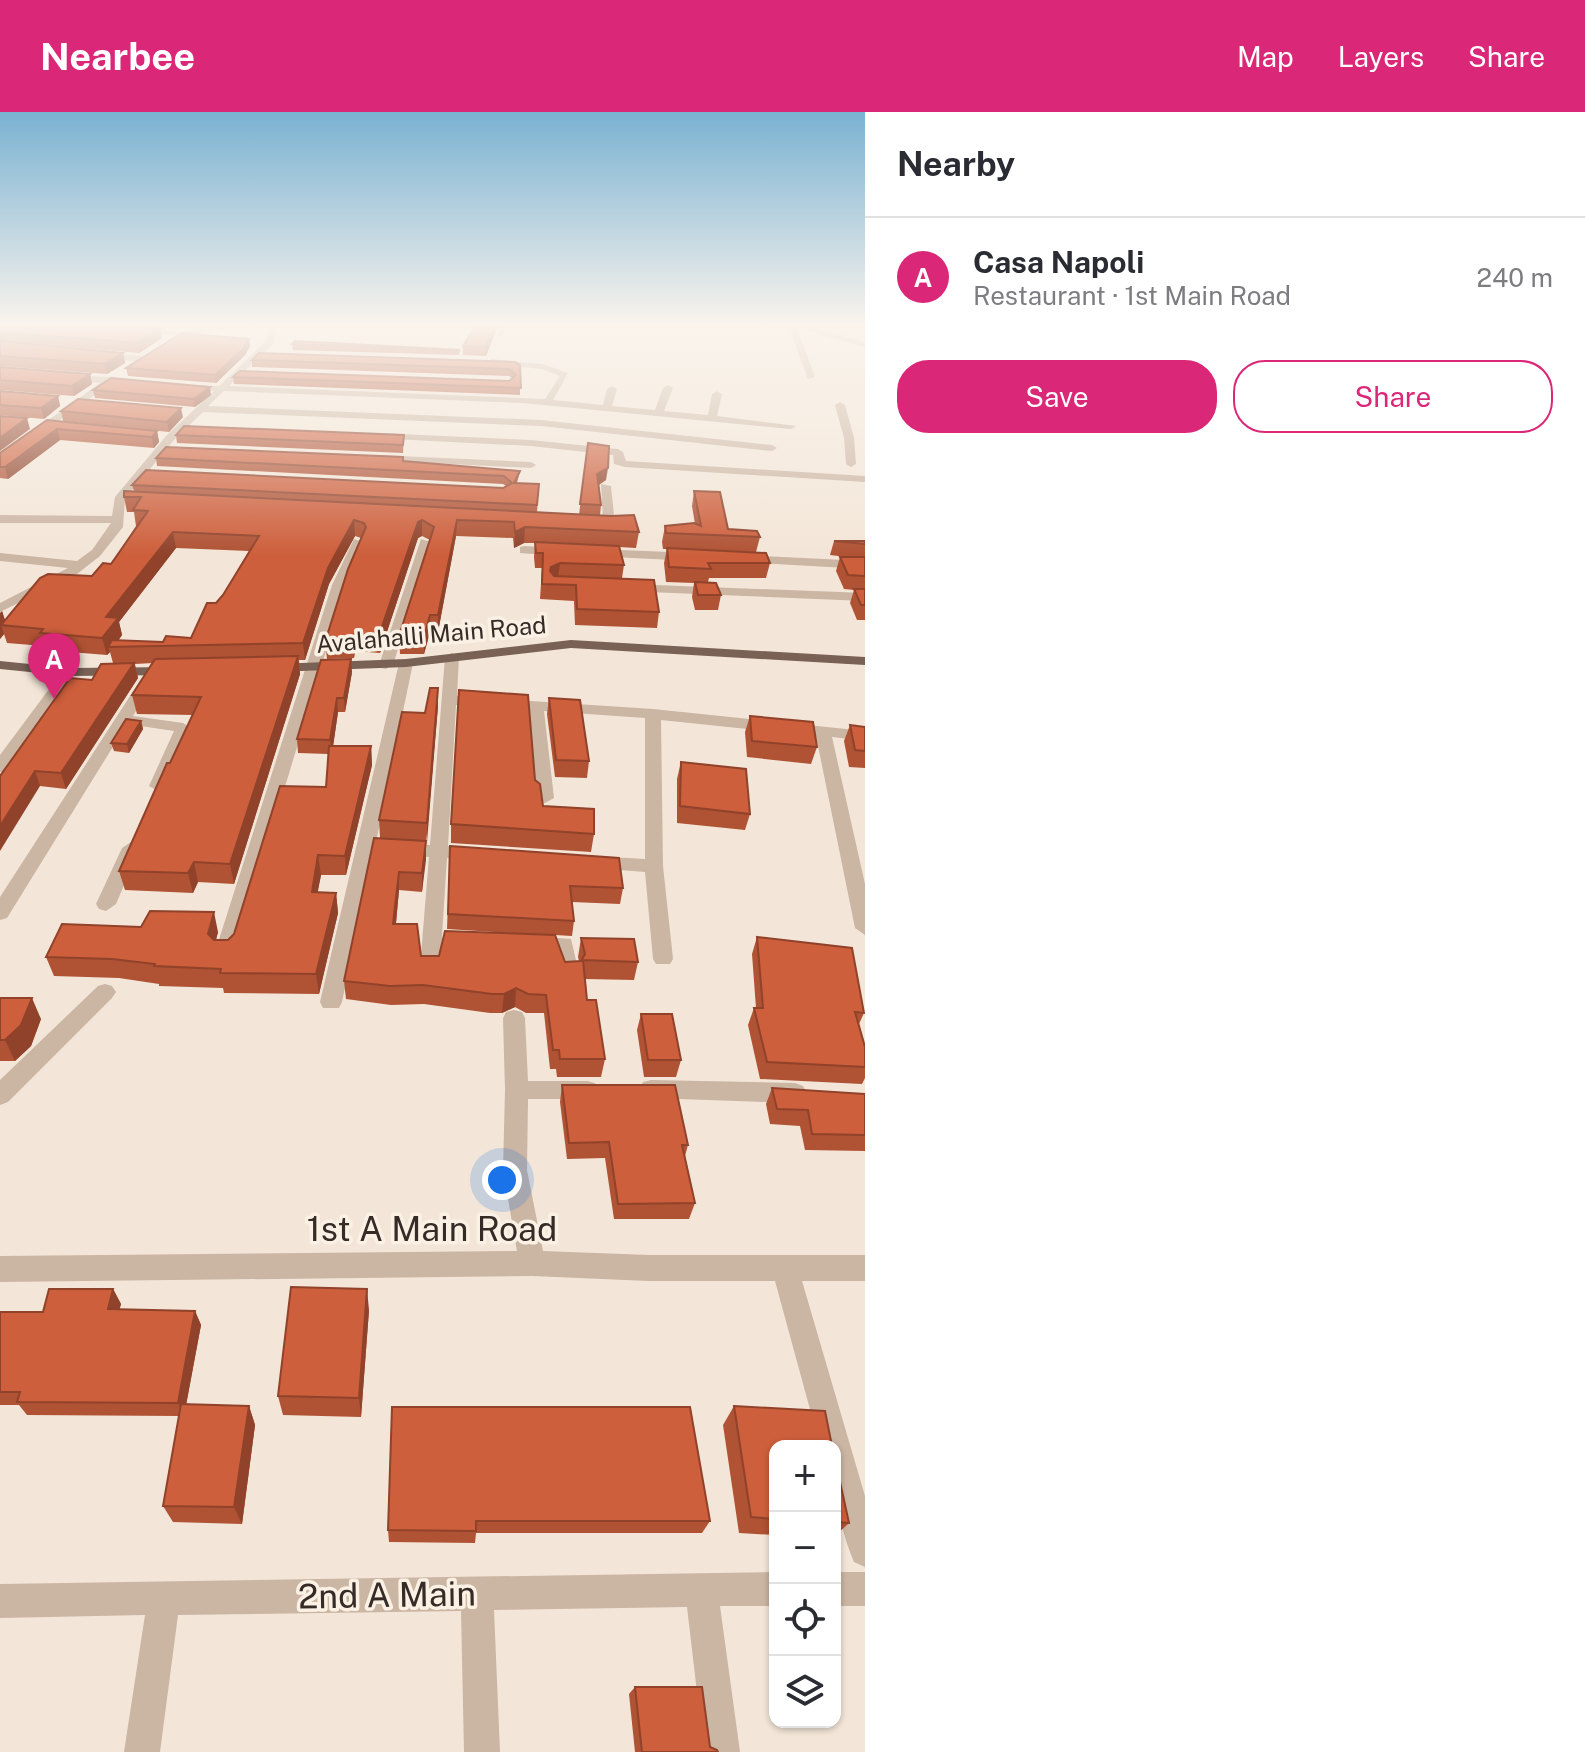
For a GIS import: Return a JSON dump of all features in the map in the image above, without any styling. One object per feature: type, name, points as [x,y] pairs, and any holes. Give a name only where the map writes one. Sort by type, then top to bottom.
[{"type":"main road","name":"Avalahalli Main Road","points":[[257,669],[386,665],[571,644],[865,661]]},
{"type":"main road","points":[[0,665],[69,672],[197,671]]},
{"type":"street","points":[[70,402],[92,403]]},
{"type":"street","points":[[0,460],[77,402]]},
{"type":"street","points":[[0,608],[96,553],[117,527],[119,499],[170,438],[207,402]]},
{"type":"street","points":[[513,402],[791,426]]},
{"type":"street","points":[[606,410],[608,402]]},
{"type":"street","points":[[658,414],[663,402]]},
{"type":"street","points":[[712,419],[715,402]]},
{"type":"street","points":[[840,405],[849,438],[851,464]]},
{"type":"street","points":[[181,411],[541,423],[772,448]]},
{"type":"street","points":[[362,425],[369,416]]},
{"type":"street","points":[[31,423],[62,427]]},
{"type":"street","points":[[181,428],[196,428]]},
{"type":"street","points":[[155,436],[170,438]]},
{"type":"street","points":[[371,436],[531,443],[618,452],[618,462],[625,464],[865,479]]},
{"type":"street","points":[[849,438],[865,439]]},
{"type":"street","points":[[161,449],[177,449]]},
{"type":"street","points":[[359,457],[531,465]]},
{"type":"street","points":[[401,472],[404,459]]},
{"type":"street","points":[[143,472],[158,473]]},
{"type":"street","points":[[578,523],[609,525],[605,486]]},
{"type":"street","points":[[119,499],[135,500]]},
{"type":"street","points":[[0,519],[117,520]]},
{"type":"street","points":[[225,952],[339,585],[358,542]]},
{"type":"street","points":[[386,665],[425,542]]},
{"type":"street","points":[[524,550],[572,552]]},
{"type":"street","points":[[587,553],[713,558]]},
{"type":"street","points":[[0,557],[79,565]]},
{"type":"street","points":[[728,559],[865,565]]},
{"type":"street","points":[[616,588],[865,597]]},
{"type":"street","points":[[430,967],[438,940],[439,852],[452,657]]},
{"type":"street","points":[[331,1002],[406,663]]},
{"type":"street","points":[[0,767],[69,672]]},
{"type":"street","points":[[0,913],[152,672]]},
{"type":"street","points":[[450,700],[653,714],[865,736]]},
{"type":"street","points":[[536,706],[545,798]]},
{"type":"street","points":[[653,714],[654,866],[663,959]]},
{"type":"street","points":[[122,719],[183,728],[151,801]]},
{"type":"street","points":[[823,732],[865,928]]},
{"type":"street","points":[[106,904],[138,831]]},
{"type":"street","points":[[367,847],[500,856]]},
{"type":"street","points":[[577,861],[654,866]]},
{"type":"street","points":[[505,942],[564,944],[569,973]]},
{"type":"street","points":[[0,1095],[105,992]]},
{"type":"street","points":[[514,1018],[517,1090],[515,1170],[532,1263]]},
{"type":"street","points":[[517,1090],[722,1089],[817,1094]]},
{"type":"street","name":"1st A Main Road","points":[[0,1269],[532,1263],[649,1268],[865,1268]]},
{"type":"street","points":[[785,1268],[865,1551]]},
{"type":"street","points":[[701,1589],[722,1752]]},
{"type":"street","name":"2nd A Main","points":[[0,1601],[769,1589]]},
{"type":"street","points":[[841,1589],[865,1589]]},
{"type":"street","points":[[477,1593],[482,1752]]},
{"type":"street","points":[[142,1752],[164,1598]]},
{"type":"building","points":[[0,402],[50,402],[41,408],[0,405]]},
{"type":"building","points":[[74,402],[181,408],[167,422],[61,411]]},
{"type":"building","points":[[0,416],[27,418],[0,438]]},
{"type":"building","points":[[47,420],[157,431],[152,437],[57,429],[5,467],[0,467],[0,453]]},
{"type":"building","points":[[184,426],[404,435],[403,445],[176,435]]},
{"type":"building","points":[[588,443],[609,446],[608,468],[597,474],[601,505],[580,504]]},
{"type":"building","points":[[166,447],[403,457],[403,461],[520,471],[514,483],[539,484],[537,505],[132,485],[146,470],[503,488],[512,483],[504,476],[156,458]]},
{"type":"building","points":[[124,491],[634,515],[639,532],[525,527],[515,532],[514,522],[457,520],[438,615],[430,615],[424,637],[399,636],[434,527],[422,520],[418,522],[379,635],[354,634],[353,641],[325,642],[348,569],[366,527],[364,523],[354,520],[328,568],[303,643],[108,647],[112,640],[163,642],[166,636],[191,638],[207,603],[216,603],[223,595],[259,536],[173,532],[106,617],[118,618],[102,638],[40,633],[43,629],[1,625],[40,578],[48,574],[92,576],[103,563],[111,564],[148,511],[133,510],[141,497],[124,497]]},
{"type":"building","points":[[694,491],[720,492],[728,529],[757,531],[760,537],[666,533],[665,526],[694,523],[701,526]]},
{"type":"building","points":[[834,541],[865,541],[865,544]]},
{"type":"building","points":[[535,542],[619,546],[624,565],[560,563],[551,567],[550,571],[554,576],[654,580],[659,612],[577,609],[576,585],[542,584],[543,553],[536,553]]},
{"type":"building","points":[[667,548],[766,553],[770,563],[708,563],[711,569],[669,567]]},
{"type":"building","points":[[840,557],[865,557],[865,576],[848,575]]},
{"type":"building","points":[[695,582],[716,583],[721,595],[698,595]]},
{"type":"building","points":[[854,589],[865,589],[865,605],[861,605]]},
{"type":"building","points":[[298,656],[230,864],[194,862],[188,873],[119,871],[167,763],[170,763],[201,697],[132,695],[155,659]]},
{"type":"building","points":[[351,659],[344,698],[337,698],[330,740],[297,739],[321,660]]},
{"type":"building","points":[[134,663],[61,773],[35,771],[0,826],[0,776],[70,678],[92,680],[101,664]]},
{"type":"building","points":[[430,688],[438,688],[427,823],[379,820],[402,712],[425,713]]},
{"type":"building","points":[[459,690],[528,695],[535,780],[540,784],[543,806],[594,809],[594,834],[451,824]]},
{"type":"building","points":[[549,698],[580,700],[589,761],[556,760]]},
{"type":"building","points":[[750,716],[813,722],[817,747],[752,741]]},
{"type":"building","points":[[126,719],[141,721],[127,744],[111,743]]},
{"type":"building","points":[[850,725],[865,727],[865,751],[855,750]]},
{"type":"building","points":[[329,746],[371,746],[345,856],[318,855],[312,892],[336,893],[316,974],[220,973],[221,969],[154,966],[112,959],[46,957],[62,924],[141,927],[150,911],[214,912],[208,934],[214,940],[228,940],[234,934],[280,786],[326,787]]},
{"type":"building","points":[[681,762],[746,769],[750,814],[680,806]]},
{"type":"building","points":[[374,838],[426,841],[422,873],[399,872],[393,924],[417,924],[421,956],[439,956],[445,931],[555,935],[565,962],[581,961],[585,954],[581,938],[634,939],[638,962],[583,960],[587,1000],[596,1000],[605,1059],[560,1059],[559,1050],[553,1050],[546,995],[528,994],[516,988],[504,994],[492,994],[423,985],[390,986],[344,981]]},
{"type":"building","points":[[450,846],[619,858],[623,888],[570,886],[574,921],[448,914]]},
{"type":"building","points":[[757,937],[852,948],[864,1013],[855,1012],[865,1047],[865,1067],[767,1062],[754,1008],[763,1008]]},
{"type":"building","points":[[0,998],[32,998],[21,1025],[5,1040],[0,1040]]},
{"type":"building","points":[[641,1014],[672,1014],[681,1060],[648,1060]]},
{"type":"building","points":[[562,1085],[675,1085],[688,1145],[682,1145],[695,1203],[618,1204],[609,1142],[569,1143]]},
{"type":"building","points":[[772,1088],[865,1094],[865,1135],[812,1134],[808,1110],[777,1109]]},
{"type":"building","points":[[291,1287],[367,1289],[359,1398],[278,1396]]},
{"type":"building","points":[[49,1289],[113,1289],[108,1309],[195,1311],[178,1403],[17,1402],[20,1392],[0,1392],[0,1312],[43,1312]]},
{"type":"building","points":[[181,1404],[249,1406],[234,1507],[163,1506]]},
{"type":"building","points":[[734,1406],[825,1411],[831,1440],[769,1440],[769,1518],[751,1517]]},
{"type":"building","points":[[392,1407],[690,1407],[710,1521],[476,1521],[476,1531],[388,1530]]},
{"type":"building","points":[[841,1486],[849,1523],[841,1522]]},
{"type":"building","points":[[635,1687],[702,1687],[710,1747],[718,1752],[642,1752]]},
{"type":"place","name":"Casa Napoli","points":[[54,699]]}]
